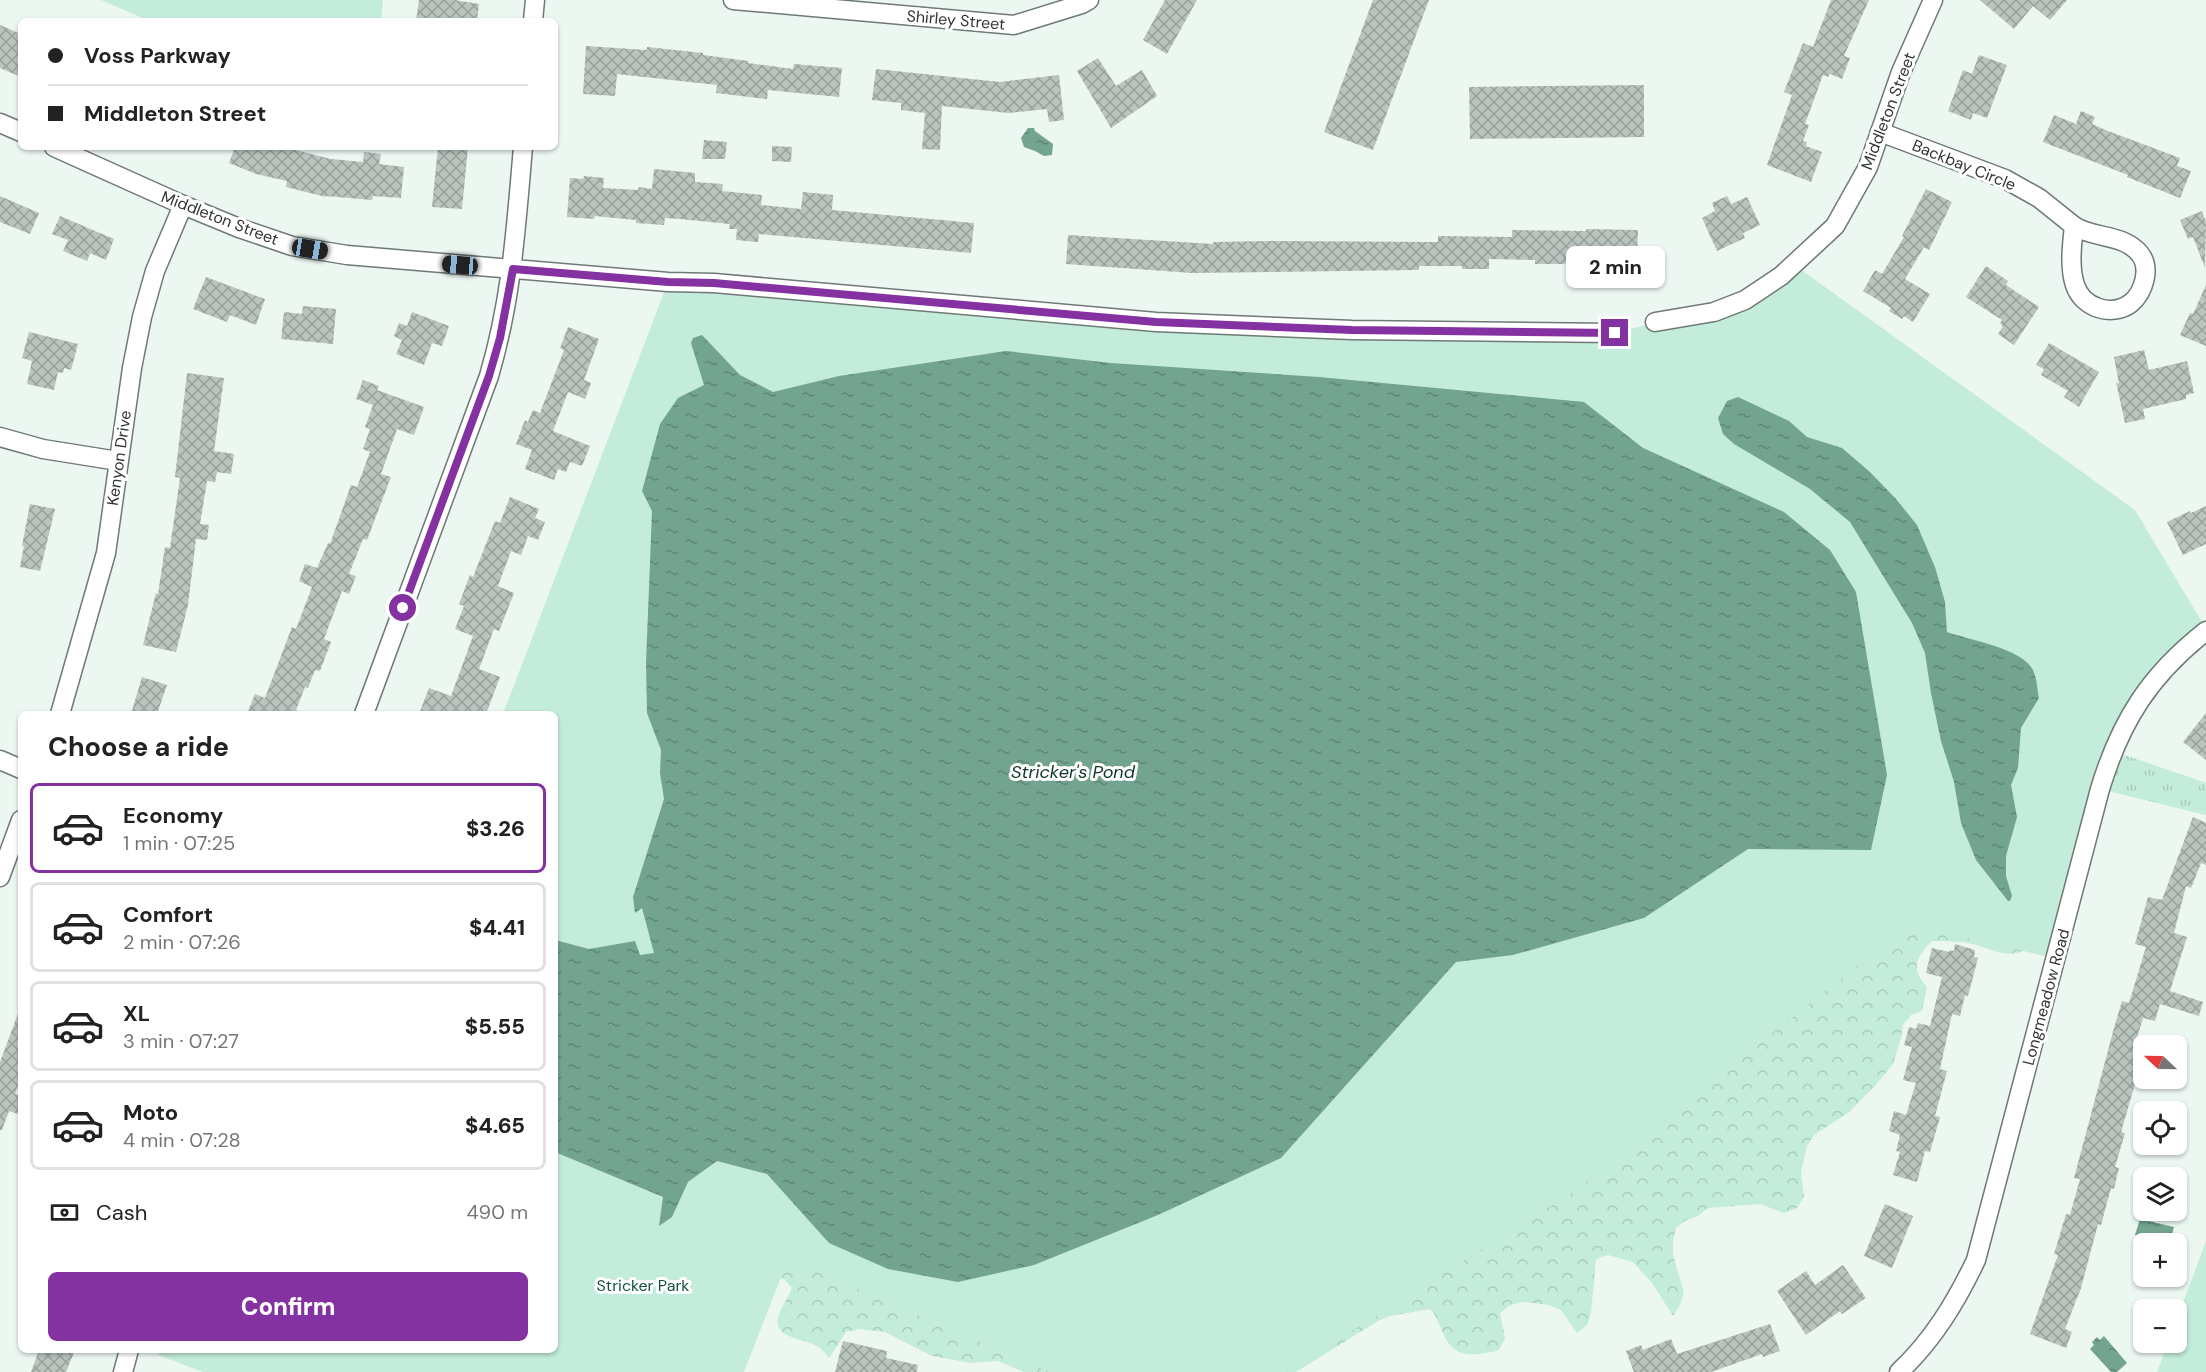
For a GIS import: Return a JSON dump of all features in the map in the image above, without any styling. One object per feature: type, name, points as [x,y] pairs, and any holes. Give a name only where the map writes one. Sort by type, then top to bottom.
[{"type":"street","points":[[533,18],[535,0]]},
{"type":"street","name":"Shirley Street","points":[[732,0],[888,7],[1014,25],[1089,0]]},
{"type":"street","name":"Middleton Street","points":[[1655,322],[1714,312],[1745,300],[1781,276],[1834,226],[1868,167],[1901,72],[1933,0]]},
{"type":"street","points":[[0,123],[18,131]]},
{"type":"street","name":"Backbay Circle","points":[[1880,132],[2005,179],[2039,198],[2081,231],[2112,237],[2127,244],[2139,253],[2145,264],[2146,280],[2132,302],[2121,308],[2101,310],[2085,301],[2075,286],[2072,273],[2074,226]]},
{"type":"street","name":"Middleton Street","points":[[61,150],[239,228],[292,246],[347,255],[668,282],[714,283],[1156,322],[1352,330],[1615,333]]},
{"type":"street","points":[[365,711],[489,376],[500,338],[513,269],[523,150]]},
{"type":"street","name":"Kenyon Drive","points":[[61,711],[106,553],[132,368],[142,317],[155,271],[183,205]]},
{"type":"street","points":[[0,437],[43,449],[118,461]]},
{"type":"street","name":"Longmeadow Road","points":[[1899,1372],[1934,1335],[1952,1309],[1976,1260],[2112,751],[2126,722],[2150,684],[2180,651],[2206,631]]},
{"type":"street","points":[[0,760],[18,767]]},
{"type":"street","points":[[0,877],[18,828]]},
{"type":"street","points":[[123,1372],[128,1353]]},
{"type":"green space","points":[[101,0],[383,0],[381,18],[143,18]]},
{"type":"green space","name":"Stricker's Pond","points":[[1793,264],[2135,510],[2206,629],[2126,722],[2057,959],[1909,924],[1578,1189],[1287,1372],[1049,1372],[788,1259],[744,1372],[203,1372],[158,1355],[159,1353],[558,1353],[558,711],[504,711],[668,282],[1156,322],[1615,333],[1673,318],[1714,312]]},
{"type":"green space","points":[[2113,751],[2206,783],[2206,815],[2100,789]]},
{"type":"green space","points":[[1748,849],[2023,951],[2011,954],[1966,943],[1932,941],[1922,952],[1917,963],[1918,974],[1927,987],[1922,1011],[1911,1015],[1903,1025],[1893,1064],[1876,1085],[1848,1113],[1814,1135],[1807,1146],[1801,1172],[1804,1197],[1797,1208],[1784,1213],[1760,1204],[1708,1208],[1676,1228],[1673,1255],[1684,1293],[1673,1316],[1652,1283],[1633,1262],[1608,1255],[1596,1259],[1591,1313],[1587,1325],[1577,1333],[1561,1310],[1549,1305],[1523,1302],[1510,1305],[1500,1313],[1505,1338],[1499,1350],[1490,1352],[1466,1354],[1453,1348],[1430,1309],[1390,1316],[1378,1321],[1296,1372],[1024,1372],[998,1361],[971,1363],[932,1356],[885,1332],[859,1329],[846,1332],[829,1358],[820,1348],[781,1331],[778,1318],[792,1288],[784,1279],[775,1278],[686,1372],[659,1226]]},
{"type":"green space","points":[[2206,1241],[2206,1372],[2157,1372],[2164,1353],[2187,1353],[2187,1299],[2184,1299]]},
{"type":"water","points":[[1028,128],[1034,128],[1053,144],[1052,155],[1044,156],[1024,147],[1021,138]]},
{"type":"water","name":"Stricker's Pond","points":[[702,335],[740,375],[773,392],[839,376],[1006,351],[1111,363],[1319,377],[1584,402],[1643,448],[1784,512],[1830,550],[1856,592],[1887,775],[1871,850],[1748,849],[1644,918],[1513,955],[1456,962],[1281,1158],[1158,1215],[1034,1265],[958,1282],[888,1269],[829,1243],[767,1174],[717,1161],[688,1182],[672,1217],[659,1226],[663,1197],[558,1153],[558,941],[589,949],[635,941],[640,955],[654,953],[642,908],[635,913],[633,897],[664,799],[660,773],[661,750],[647,713],[646,663],[652,511],[642,491],[660,424],[678,398],[704,385],[691,343],[693,338]]},
{"type":"water","points":[[1738,397],[1789,421],[1807,437],[1842,448],[1870,472],[1917,525],[1935,567],[1945,602],[1947,632],[2007,650],[2027,662],[2033,670],[2039,698],[2021,728],[2018,768],[2011,785],[2017,817],[2006,856],[2006,876],[2012,896],[2010,901],[1976,860],[1961,823],[1954,782],[1941,741],[1925,653],[1912,623],[1850,522],[1810,489],[1734,444],[1723,434],[1718,418],[1727,401]]},
{"type":"water","points":[[2139,1221],[2174,1227],[2172,1233],[2136,1233]]},
{"type":"water","points":[[2104,1336],[2127,1363],[2117,1372],[2111,1372],[2090,1349],[2097,1337],[2100,1340]]},
{"type":"building","points":[[419,0],[455,0],[479,4],[477,18],[416,18]]},
{"type":"building","points":[[1165,0],[1197,0],[1167,54],[1143,40]]},
{"type":"building","points":[[1373,0],[1429,0],[1373,150],[1324,132]]},
{"type":"building","points":[[1831,0],[1869,0],[1844,56],[1850,58],[1842,79],[1830,74],[1828,77],[1823,75],[1805,124],[1809,125],[1803,141],[1807,142],[1806,146],[1822,152],[1811,182],[1767,165],[1792,95],[1784,92],[1803,43],[1813,47]]},
{"type":"building","points":[[1980,0],[2067,0],[2050,20],[2033,6],[2014,29]]},
{"type":"building","points":[[0,25],[18,33],[18,76],[0,68]]},
{"type":"building","points":[[586,46],[647,50],[647,47],[703,53],[703,55],[748,61],[748,63],[793,69],[794,64],[842,68],[839,97],[768,90],[767,99],[716,93],[717,85],[617,74],[615,96],[583,94]]},
{"type":"building","points":[[1979,55],[2007,65],[1987,118],[1973,113],[1971,120],[1948,111],[1963,70],[1972,74]]},
{"type":"building","points":[[1098,58],[1116,86],[1142,70],[1157,96],[1111,128],[1077,71]]},
{"type":"building","points":[[876,69],[1000,82],[1059,75],[1064,120],[1049,122],[1047,109],[1009,113],[942,106],[940,150],[922,149],[925,113],[901,110],[901,103],[872,100]]},
{"type":"building","points":[[1644,85],[1644,137],[1470,139],[1469,87]]},
{"type":"building","points":[[2081,111],[2095,117],[2092,124],[2180,158],[2177,166],[2191,171],[2180,198],[2043,142],[2054,115],[2076,124]]},
{"type":"building","points":[[704,140],[727,142],[725,159],[702,159]]},
{"type":"building","points":[[772,146],[792,147],[791,162],[772,161]]},
{"type":"building","points":[[234,150],[296,150],[331,159],[363,162],[364,152],[381,154],[379,164],[404,167],[401,198],[373,196],[372,200],[326,197],[286,187],[287,181],[256,174],[229,163]]},
{"type":"building","points":[[438,150],[468,150],[462,209],[432,207]]},
{"type":"building","points":[[654,169],[695,173],[695,182],[723,184],[722,191],[762,195],[761,205],[801,209],[803,192],[833,195],[832,210],[974,223],[971,253],[759,234],[758,242],[736,240],[737,229],[729,229],[730,224],[680,219],[665,218],[664,225],[595,216],[594,219],[567,217],[570,178],[583,179],[584,176],[604,178],[603,188],[652,189]]},
{"type":"building","points":[[1926,189],[1952,202],[1929,250],[1924,247],[1905,279],[1930,294],[1913,322],[1904,316],[1902,319],[1889,311],[1891,308],[1863,291],[1875,270],[1882,274],[1904,237],[1902,236]]},
{"type":"building","points":[[0,196],[39,213],[30,234],[0,222]]},
{"type":"building","points":[[1727,196],[1731,204],[1747,197],[1760,225],[1743,233],[1745,238],[1717,251],[1702,218],[1715,211],[1712,203]]},
{"type":"building","points":[[2202,211],[2206,222],[2205,268],[2193,237],[2188,239],[2180,220]]},
{"type":"building","points":[[60,216],[114,239],[106,260],[90,253],[87,261],[63,251],[68,240],[52,234]]},
{"type":"building","points":[[1586,229],[1638,230],[1637,263],[1535,264],[1535,260],[1489,259],[1489,269],[1462,269],[1462,266],[1419,266],[1419,270],[1192,273],[1066,264],[1068,235],[1213,244],[1213,242],[1270,241],[1438,242],[1438,236],[1512,237],[1512,230],[1586,231]]},
{"type":"building","points":[[1986,266],[2008,281],[2006,285],[2039,307],[2014,345],[1998,334],[2003,326],[2000,323],[2002,320],[1966,297]]},
{"type":"building","points":[[206,277],[265,299],[256,325],[230,315],[227,322],[193,309]]},
{"type":"building","points":[[2206,285],[2206,346],[2180,335],[2190,313],[2193,314]]},
{"type":"building","points":[[303,306],[336,309],[333,344],[281,339],[284,312],[302,314]]},
{"type":"building","points":[[412,312],[449,326],[442,346],[432,343],[424,365],[396,354],[402,340],[394,336],[399,323],[407,326]]},
{"type":"building","points":[[568,327],[599,339],[584,380],[591,383],[585,399],[568,392],[553,431],[590,446],[582,466],[570,462],[566,472],[558,469],[554,480],[525,469],[532,450],[516,444],[525,420],[528,422],[533,410],[540,413],[564,350],[560,348]]},
{"type":"building","points":[[29,332],[78,344],[71,370],[64,368],[63,373],[58,372],[54,390],[27,384],[32,361],[22,358]]},
{"type":"building","points":[[2049,343],[2099,372],[2079,407],[2064,397],[2068,391],[2041,375],[2044,369],[2036,365]]},
{"type":"building","points":[[2144,350],[2149,370],[2187,361],[2194,393],[2186,395],[2186,399],[2143,409],[2145,419],[2125,423],[2116,382],[2119,384],[2114,357]]},
{"type":"building","points":[[187,373],[224,378],[214,451],[234,454],[231,474],[217,472],[215,482],[207,481],[200,524],[209,525],[207,540],[196,539],[188,605],[176,652],[143,645],[156,593],[158,594],[165,547],[170,548],[180,478],[175,477]]},
{"type":"building","points":[[363,380],[379,386],[377,390],[424,407],[414,435],[397,429],[381,474],[391,477],[367,540],[363,539],[349,574],[356,576],[349,594],[342,591],[324,639],[331,642],[320,671],[315,670],[308,688],[305,687],[296,710],[298,711],[248,711],[255,694],[265,698],[292,627],[296,629],[312,587],[299,581],[305,564],[317,568],[328,543],[330,544],[351,485],[357,487],[370,452],[363,449],[370,429],[365,427],[373,405],[356,399]]},
{"type":"building","points":[[510,497],[539,509],[535,518],[545,522],[538,540],[528,536],[521,555],[511,551],[498,586],[514,593],[499,631],[494,629],[479,669],[500,677],[487,711],[420,711],[429,688],[451,696],[473,636],[455,629],[464,606],[459,604],[470,575],[473,577],[495,521],[500,523]]},
{"type":"building","points":[[30,504],[55,509],[40,571],[20,567]]},
{"type":"building","points":[[2206,506],[2206,544],[2183,555],[2167,522]]},
{"type":"building","points":[[142,677],[167,685],[158,711],[132,711]]},
{"type":"building","points":[[2206,713],[2206,760],[2183,742]]},
{"type":"building","points":[[2193,817],[2206,823],[2206,865],[2201,863],[2191,888],[2186,886],[2174,933],[2187,937],[2170,991],[2203,1002],[2199,1016],[2160,1004],[2155,1021],[2143,1018],[2138,1035],[2133,1035],[2134,1089],[2121,1132],[2125,1133],[2115,1167],[2119,1168],[2101,1225],[2098,1224],[2081,1288],[2065,1329],[2072,1332],[2066,1348],[2030,1334],[2058,1255],[2054,1254],[2066,1214],[2070,1215],[2080,1179],[2074,1178],[2122,1001],[2129,1003],[2146,947],[2135,944],[2148,897],[2162,900]]},
{"type":"building","points":[[1955,944],[1975,950],[1974,957],[1978,958],[1960,1016],[1952,1014],[1940,1069],[1947,1071],[1935,1116],[1940,1117],[1930,1152],[1925,1151],[1917,1182],[1893,1175],[1900,1152],[1896,1151],[1900,1135],[1889,1131],[1894,1111],[1906,1115],[1916,1083],[1903,1080],[1912,1047],[1904,1045],[1909,1027],[1916,1029],[1918,1023],[1930,1026],[1942,977],[1926,973],[1932,948],[1949,952],[1949,950],[1954,951]]},
{"type":"building","points":[[18,1014],[18,1086],[15,1094],[18,1095],[18,1114],[9,1111],[2,1130],[0,1130],[0,1062]]},
{"type":"building","points":[[1885,1204],[1913,1216],[1892,1268],[1864,1256]]},
{"type":"building","points":[[1843,1265],[1866,1298],[1842,1314],[1840,1311],[1806,1335],[1777,1291],[1806,1271],[1815,1285]]},
{"type":"building","points":[[1770,1324],[1780,1351],[1763,1357],[1762,1354],[1711,1372],[1634,1372],[1626,1351],[1641,1345],[1643,1350],[1671,1339],[1677,1354]]},
{"type":"building","points":[[843,1341],[887,1351],[886,1358],[918,1365],[917,1372],[835,1372]]},
{"type":"building","points":[[38,1353],[74,1353],[66,1372],[31,1372]]},
{"type":"route","points":[[403,608],[489,376],[500,338],[513,269],[668,282],[714,283],[1156,322],[1352,330],[1615,333]]},
{"type":"park label","name":"Stricker Park","points":[[643,1285]]}]
